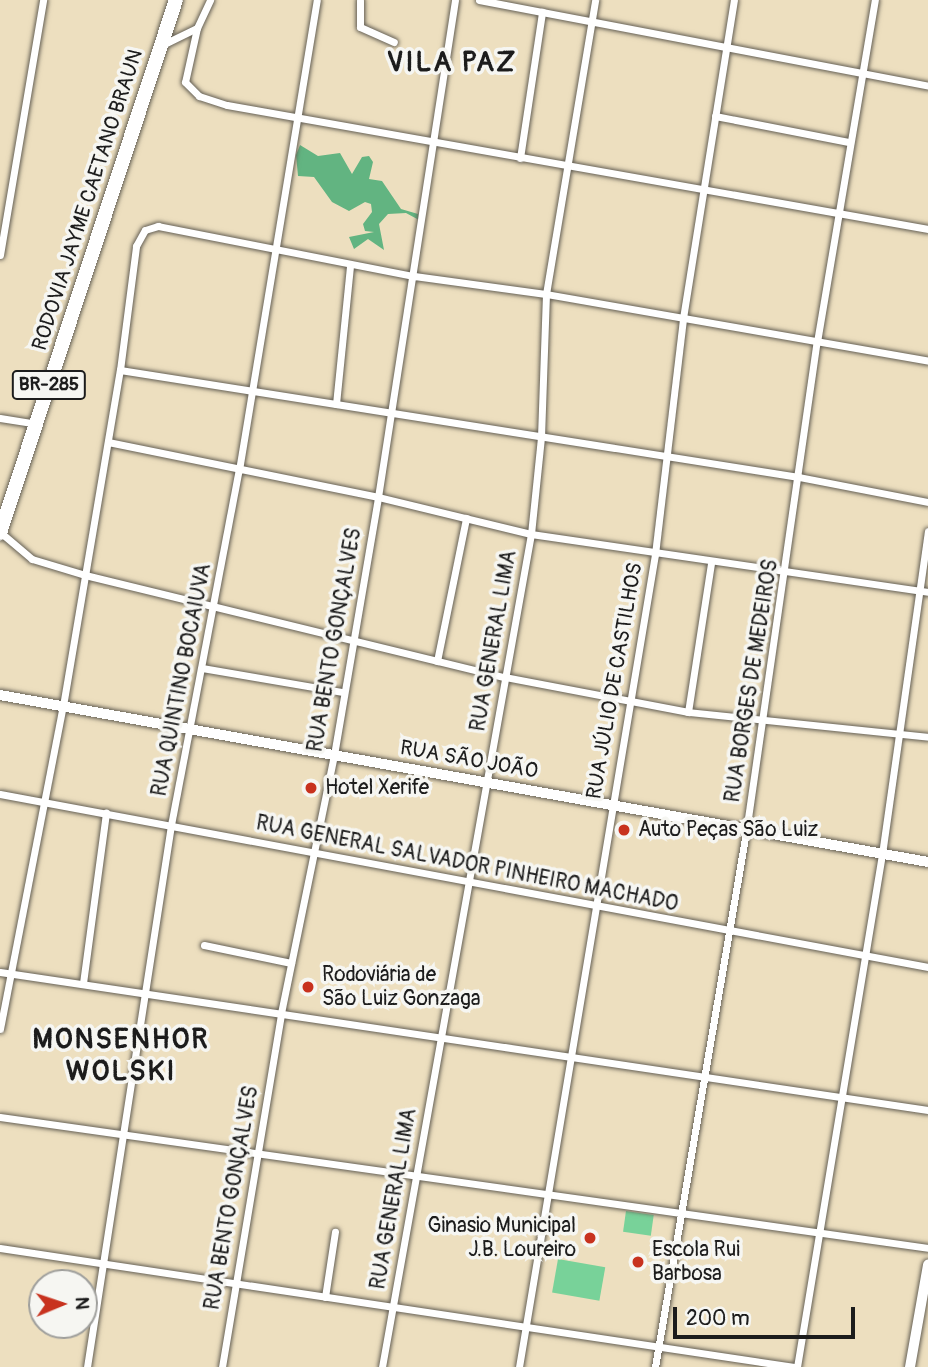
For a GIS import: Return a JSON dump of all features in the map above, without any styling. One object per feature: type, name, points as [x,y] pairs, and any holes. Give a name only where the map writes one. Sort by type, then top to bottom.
[{"type":"highway","name":"RODOVIA JAYME CAETANO BRAUN","points":[[0,532],[176,0]]},
{"type":"main road","name":"RUA SÃO JOÃO","points":[[1,694],[746,832],[928,862]]},
{"type":"main road","points":[[910,1367],[928,1265]]},
{"type":"street","points":[[0,255],[43,0]]},
{"type":"street","points":[[210,0],[197,27],[185,73],[189,88],[227,105],[432,140],[564,167],[928,229]]},
{"type":"street","name":"RUA QUINTINO BOCAIUVA","points":[[87,1367],[172,825],[215,607],[317,0]]},
{"type":"street","points":[[360,0],[360,27],[394,42]]},
{"type":"street","name":"RUA BENTO GONÇALVES","points":[[222,1367],[281,1013],[334,755],[378,497],[455,0]]},
{"type":"street","points":[[479,0],[928,86]]},
{"type":"street","name":"RUA GENERAL LIMA","points":[[382,1367],[531,534],[541,436],[546,294],[564,167],[595,0]]},
{"type":"street","name":"RUA JÚLIO DE CASTILHOS","points":[[519,1367],[592,907],[654,554],[683,318],[734,0]]},
{"type":"street","name":"RUA BORGES DE MEDEIROS","points":[[655,1367],[764,721],[837,212],[875,0]]},
{"type":"street","points":[[520,158],[542,12]]},
{"type":"street","points":[[161,45],[197,27]]},
{"type":"street","points":[[715,116],[849,142]]},
{"type":"street","points":[[0,201],[9,202]]},
{"type":"street","points":[[0,1029],[63,706],[120,370],[136,246],[145,230],[158,226],[276,247],[350,265],[546,294],[928,361]]},
{"type":"street","points":[[335,404],[350,265]]},
{"type":"street","points":[[120,370],[253,388],[335,404],[799,477],[928,502]]},
{"type":"street","points":[[0,418],[36,424]]},
{"type":"street","points":[[108,442],[378,497],[531,534],[786,574],[924,591]]},
{"type":"street","points":[[437,661],[466,518]]},
{"type":"street","points":[[0,1248],[795,1367],[924,591],[928,531]]},
{"type":"street","points":[[0,532],[32,559],[85,575],[505,677],[688,712],[928,737]]},
{"type":"street","points":[[688,712],[711,563]]},
{"type":"street","points":[[201,668],[343,692]]},
{"type":"street","name":"RUA GENERAL SALVADOR PINHEIRO MACHADO","points":[[0,794],[592,907],[928,967]]},
{"type":"street","points":[[83,983],[106,813]]},
{"type":"street","points":[[204,945],[291,963]]},
{"type":"street","points":[[0,972],[147,992],[568,1059],[928,1110]]},
{"type":"street","points":[[0,1117],[548,1197],[928,1248]]},
{"type":"street","points":[[325,1297],[335,1232]]},
{"type":"green space","points":[[300,145],[318,156],[340,153],[352,174],[362,157],[369,156],[373,162],[369,179],[382,181],[401,209],[418,214],[419,220],[406,213],[388,214],[379,224],[384,250],[368,239],[354,249],[349,237],[374,232],[365,231],[363,224],[372,212],[371,204],[365,202],[349,211],[332,202],[314,177],[298,176],[296,155]]},
{"type":"green space","points":[[626,1211],[654,1215],[651,1236],[623,1232]]},
{"type":"green space","points":[[558,1259],[605,1267],[599,1301],[552,1292]]},
{"type":"place","name":"Hotel Xerife","points":[[311,788]]},
{"type":"place","name":"Auto Peças São Luiz","points":[[624,830]]},
{"type":"place","name":"Rodoviária de São Luiz Gonzaga","points":[[308,987]]},
{"type":"place","name":"Ginasio Municipal J.B. Loureiro","points":[[590,1238]]},
{"type":"place","name":"Escola Rui Barbosa","points":[[638,1262]]},
{"type":"district","name":"VILA PAZ","points":[[452,63]]},
{"type":"district","name":"MONSENHOR WOLSKI","points":[[121,1056]]}]
